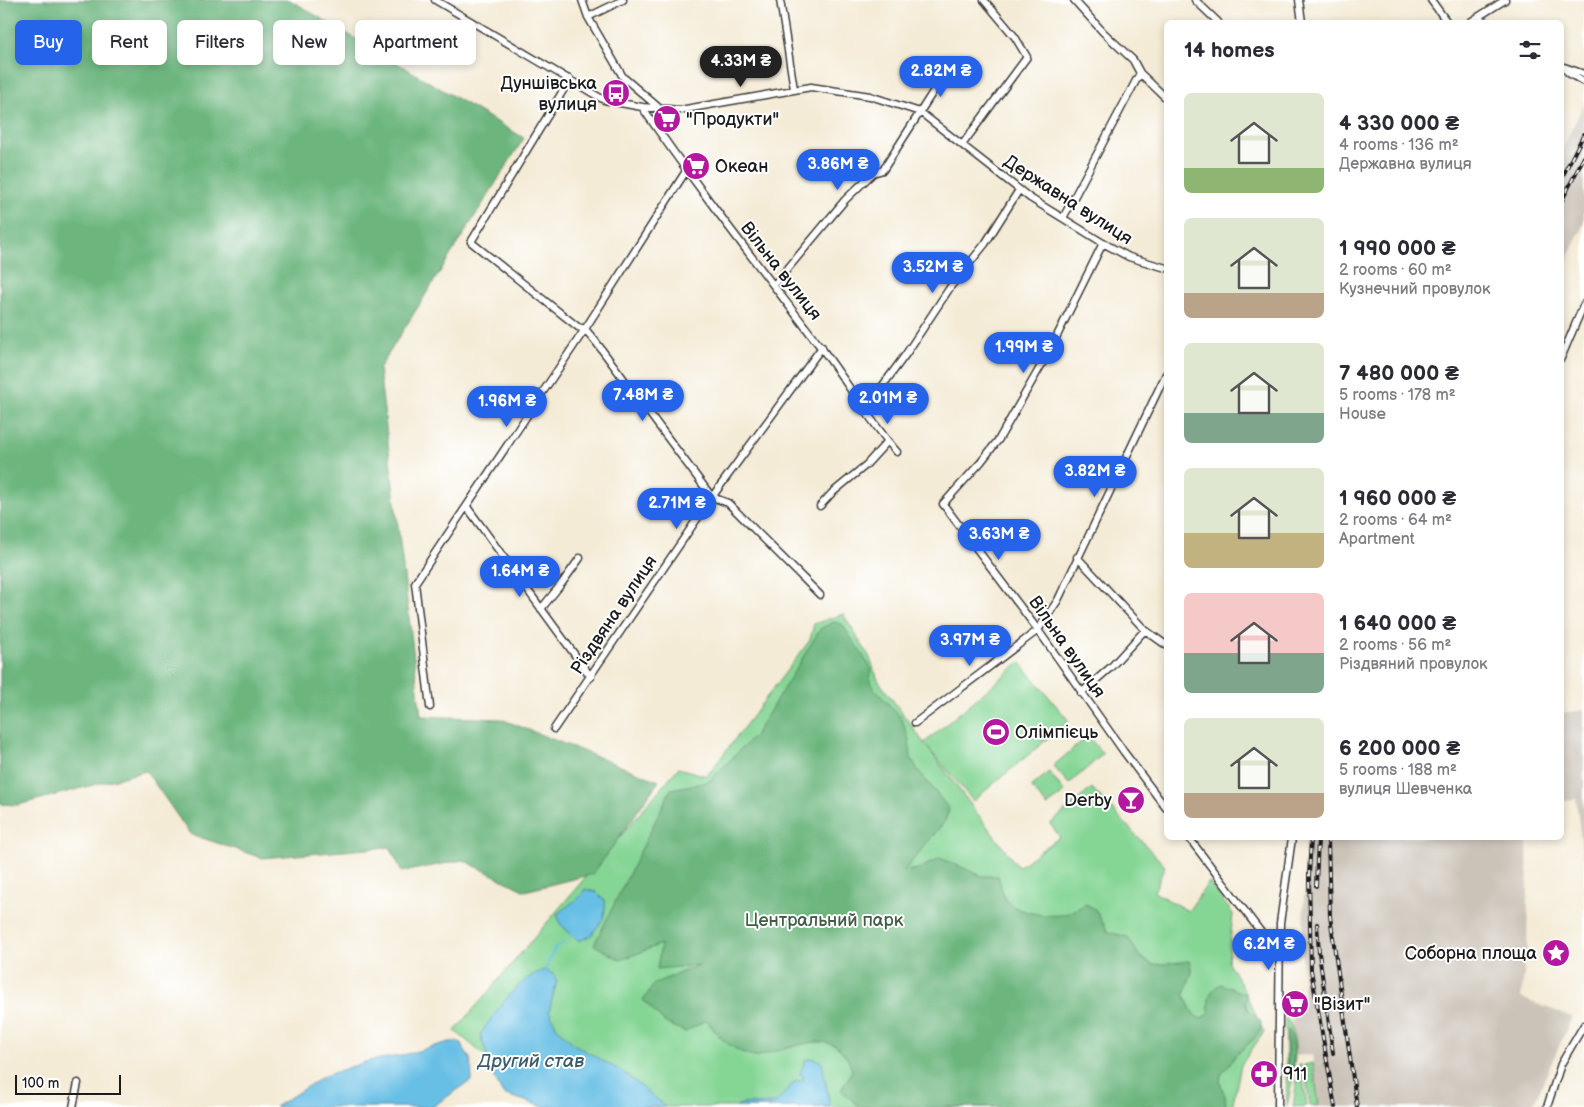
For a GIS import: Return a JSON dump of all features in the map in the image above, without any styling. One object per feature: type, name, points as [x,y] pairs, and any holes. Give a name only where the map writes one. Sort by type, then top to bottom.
[{"type":"street","name":"Державна вулиця","points":[[435,0],[445,3],[604,100],[642,107],[680,110],[811,87],[870,96],[920,112],[1019,190],[1102,243],[1129,257],[1164,267]]},
{"type":"street","points":[[582,0],[588,16],[623,77],[658,107]]},
{"type":"street","points":[[588,16],[623,0]]},
{"type":"street","points":[[780,0],[794,89]]},
{"type":"street","points":[[962,145],[1026,57],[1015,36],[984,0]]},
{"type":"street","points":[[1074,0],[1103,32],[1133,60],[1140,73],[1164,96]]},
{"type":"street","points":[[1195,0],[1216,20]]},
{"type":"street","points":[[1299,0],[1302,20]]},
{"type":"street","points":[[1431,0],[1446,20]]},
{"type":"street","points":[[1474,20],[1505,0]]},
{"type":"street","points":[[1477,18],[1481,20]]},
{"type":"street","points":[[1564,67],[1584,74]]},
{"type":"street","points":[[1564,68],[1584,82]]},
{"type":"street","points":[[774,285],[845,200],[873,174],[883,170],[945,73]]},
{"type":"street","points":[[1063,218],[1140,73]]},
{"type":"street","points":[[570,79],[471,242],[578,327],[585,329],[712,497],[728,502],[820,595]]},
{"type":"street","name":"Вільна вулиця","points":[[642,107],[686,171],[822,347],[864,411],[897,452]]},
{"type":"street","points":[[430,707],[415,583],[585,329],[686,171]]},
{"type":"street","points":[[864,411],[906,354],[951,286],[985,244],[1019,190]]},
{"type":"street","name":"Вільна вулиця","points":[[1102,243],[1050,350],[999,439],[981,462],[942,504],[1038,630],[1164,805]]},
{"type":"street","points":[[1564,351],[1584,304]]},
{"type":"street","name":"Різдвяна вулиця","points":[[554,729],[712,497],[822,347]]},
{"type":"street","points":[[915,723],[1038,630],[1058,600],[1164,378]]},
{"type":"street","points":[[820,506],[832,493],[866,465],[888,442]]},
{"type":"street","points":[[467,507],[591,677]]},
{"type":"street","points":[[1077,557],[1144,630],[1164,644]]},
{"type":"street","points":[[541,609],[580,558]]},
{"type":"street","points":[[1081,692],[1111,667],[1144,630]]},
{"type":"street","points":[[1191,840],[1280,957]]},
{"type":"street","points":[[1278,1107],[1280,923],[1292,840]]},
{"type":"street","points":[[1546,1107],[1561,1064],[1584,1025]]},
{"type":"street","points":[[73,1107],[78,1083]]},
{"type":"shaded area","points":[[1584,104],[1584,223],[1564,272],[1564,146]]},
{"type":"shaded area","points":[[1584,710],[1584,857],[1576,799],[1564,800],[1564,713]]},
{"type":"shaded area","points":[[1306,840],[1527,840],[1527,947],[1521,998],[1572,1017],[1532,1107],[1310,1107],[1319,1105],[1312,1054],[1296,1056],[1291,1014],[1304,1004],[1302,959]]},
{"type":"green space","points":[[0,0],[290,0],[324,20],[273,20],[273,65],[345,65],[345,32],[355,38],[355,65],[400,65],[524,138],[379,369],[421,716],[501,719],[659,781],[593,874],[525,891],[463,860],[402,872],[390,847],[262,858],[190,834],[146,771],[18,805],[0,804]]},
{"type":"green space","name":"Центральний парк","points":[[843,614],[869,656],[878,680],[1018,867],[1060,837],[1050,824],[1092,788],[1165,866],[1154,892],[1188,911],[1209,882],[1233,914],[1228,962],[1264,1032],[1241,1065],[1232,1107],[547,1107],[455,1031],[678,768],[707,776],[810,640],[814,624]]},
{"type":"green space","name":"Центральний парк","points":[[834,622],[842,624],[871,668],[870,682],[902,719],[909,740],[911,758],[918,770],[949,809],[945,821],[904,871],[919,869],[940,858],[982,876],[998,876],[1005,899],[1009,904],[1022,910],[1039,914],[1060,915],[1086,904],[1095,909],[1108,932],[1128,937],[1140,957],[1153,965],[1189,961],[1192,972],[1184,995],[1194,1015],[1201,1019],[1209,1013],[1211,993],[1221,984],[1246,994],[1247,1009],[1261,1022],[1260,1032],[1236,1055],[1221,1075],[1220,1082],[1225,1096],[1226,1107],[860,1107],[841,1090],[852,1071],[846,1057],[838,1048],[829,1043],[806,1043],[756,1056],[740,1051],[727,1043],[707,1020],[685,1032],[664,1022],[643,1000],[655,983],[699,965],[657,969],[661,944],[621,960],[594,945],[671,789],[708,782],[755,735],[821,628]]},
{"type":"green space","name":"Олімпієць","points":[[1020,662],[1069,721],[973,801],[924,743]]},
{"type":"green space","points":[[1088,736],[1103,754],[1069,784],[1053,766]]},
{"type":"green space","points":[[1049,772],[1065,792],[1047,806],[1031,787]]},
{"type":"green space","points":[[1285,1019],[1288,1019],[1292,1029],[1295,1051],[1295,1063],[1287,1107]]},
{"type":"green space","points":[[1289,1030],[1293,1041],[1294,1053],[1291,1076],[1288,1077],[1287,1031]]},
{"type":"green space","points":[[1313,1063],[1319,1105],[1310,1106],[1304,1065]]},
{"type":"green space","points":[[1299,1065],[1301,1065],[1307,1106],[1293,1107]]},
{"type":"water","points":[[585,889],[596,892],[605,901],[605,911],[601,922],[592,935],[579,941],[561,925],[557,914],[580,897]]},
{"type":"water","name":"Другий став","points":[[545,970],[553,974],[557,981],[549,1011],[557,1028],[575,1045],[623,1072],[665,1107],[545,1107],[503,1094],[495,1079],[480,1035],[500,1006],[517,987],[535,974]]},
{"type":"water","points":[[449,1042],[460,1042],[471,1060],[472,1080],[432,1107],[275,1107],[324,1076],[368,1061],[400,1056]]},
{"type":"water","points":[[813,1058],[822,1062],[830,1107],[736,1107],[741,1104],[776,1103],[794,1082],[803,1080],[804,1077],[800,1074],[805,1060]]},
{"type":"waterway","points":[[545,970],[555,948],[564,943]]},
{"type":"railway","points":[[1564,173],[1584,134]]},
{"type":"railway","points":[[1564,196],[1584,157]]},
{"type":"railway","points":[[1311,840],[1309,876],[1311,970],[1335,1107]]},
{"type":"railway","points":[[1316,886],[1318,840]]},
{"type":"railway","points":[[1328,840],[1330,916],[1357,1107]]},
{"type":"railway","points":[[1317,924],[1319,953],[1333,1053]]},
{"type":"place","name":"Дуншівська вулиця","points":[[616,93]]},
{"type":"place","name":"\"Продукти\"","points":[[667,119]]},
{"type":"place","name":"Океан","points":[[696,166]]},
{"type":"place","name":"Олімпієць","points":[[996,732]]},
{"type":"place","name":"Derby","points":[[1131,800]]},
{"type":"place","name":"Соборна площа","points":[[1556,953]]},
{"type":"place","name":"\"Візит\"","points":[[1295,1004]]},
{"type":"place","name":"911","points":[[1264,1074]]}]
